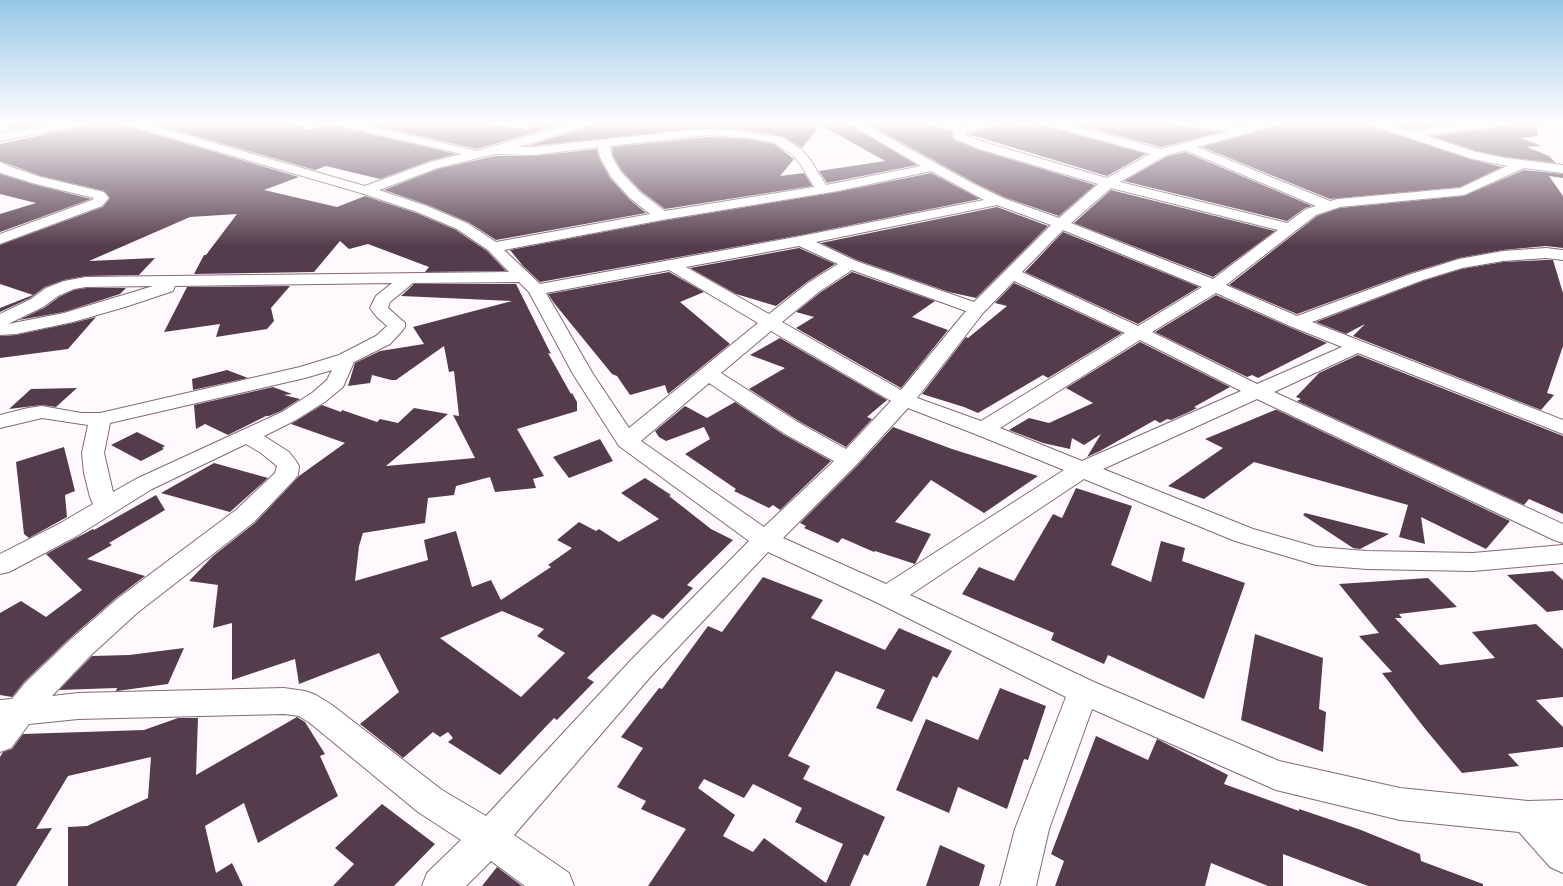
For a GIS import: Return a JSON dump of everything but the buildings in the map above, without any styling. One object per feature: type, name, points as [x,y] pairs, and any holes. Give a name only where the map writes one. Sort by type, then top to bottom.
[{"type":"street","points":[[272,163],[366,190],[444,218],[462,226],[493,247],[529,284],[583,374],[628,441],[765,540],[888,596],[1082,690],[1276,776],[1400,804],[1528,817],[1563,816]]},
{"type":"street","points":[[366,190],[441,163]]},
{"type":"street","points":[[610,163],[616,174],[635,195],[662,216]]},
{"type":"street","points":[[806,163],[822,189]]},
{"type":"street","points":[[927,163],[971,188],[998,201],[1061,224],[1215,286],[1357,347],[1563,428]]},
{"type":"street","points":[[1042,163],[1108,183],[1289,228]]},
{"type":"street","points":[[440,886],[489,838],[642,667],[765,540],[849,458],[904,400],[977,309],[1011,273],[1061,224],[1108,183],[1143,163]]},
{"type":"street","points":[[1227,163],[1327,205]]},
{"type":"street","points":[[1518,163],[1563,169]]},
{"type":"street","points":[[983,429],[1215,286],[1311,212],[1327,205],[1364,200],[1464,191],[1522,164]]},
{"type":"street","points":[[493,247],[822,189],[934,167]]},
{"type":"street","points":[[0,239],[97,203],[102,198],[99,195],[37,180],[2,169]]},
{"type":"street","points":[[0,321],[37,303],[52,292],[70,285],[86,282],[408,279],[529,284],[670,265],[801,241],[998,201]]},
{"type":"street","points":[[801,241],[850,264],[977,309]]},
{"type":"street","points":[[1296,322],[1417,277],[1459,264],[1503,256],[1546,253],[1563,255]]},
{"type":"street","points":[[628,441],[814,287],[850,264]]},
{"type":"street","points":[[670,265],[904,400],[983,429],[1244,535],[1316,556],[1367,560],[1473,562],[1563,554]]},
{"type":"street","points":[[1011,273],[1139,333],[1258,392],[1563,534]]},
{"type":"street","points":[[0,422],[28,414],[42,412],[81,419],[100,419],[305,372],[346,359],[383,340],[396,327],[396,323],[379,308],[382,300],[408,279]]},
{"type":"street","points":[[0,330],[16,329],[67,318],[155,292],[181,282]]},
{"type":"street","points":[[888,596],[1081,470],[1357,347]]},
{"type":"street","points":[[0,565],[66,531],[144,484],[246,434],[289,416],[319,398],[336,383],[346,359]]},
{"type":"street","points":[[708,374],[793,429],[826,448],[849,458]]},
{"type":"street","points":[[100,419],[95,437],[93,453],[102,497],[107,507]]},
{"type":"street","points":[[0,738],[10,713],[36,692],[80,648],[127,606],[245,516],[286,475],[288,466],[281,457],[246,434]]},
{"type":"street","points":[[1018,886],[1032,829],[1082,690]]},
{"type":"street","points":[[10,713],[78,706],[284,701],[305,704],[321,714],[430,801],[489,838],[556,886]]},
{"type":"street","points":[[1528,817],[1563,855]]}]
